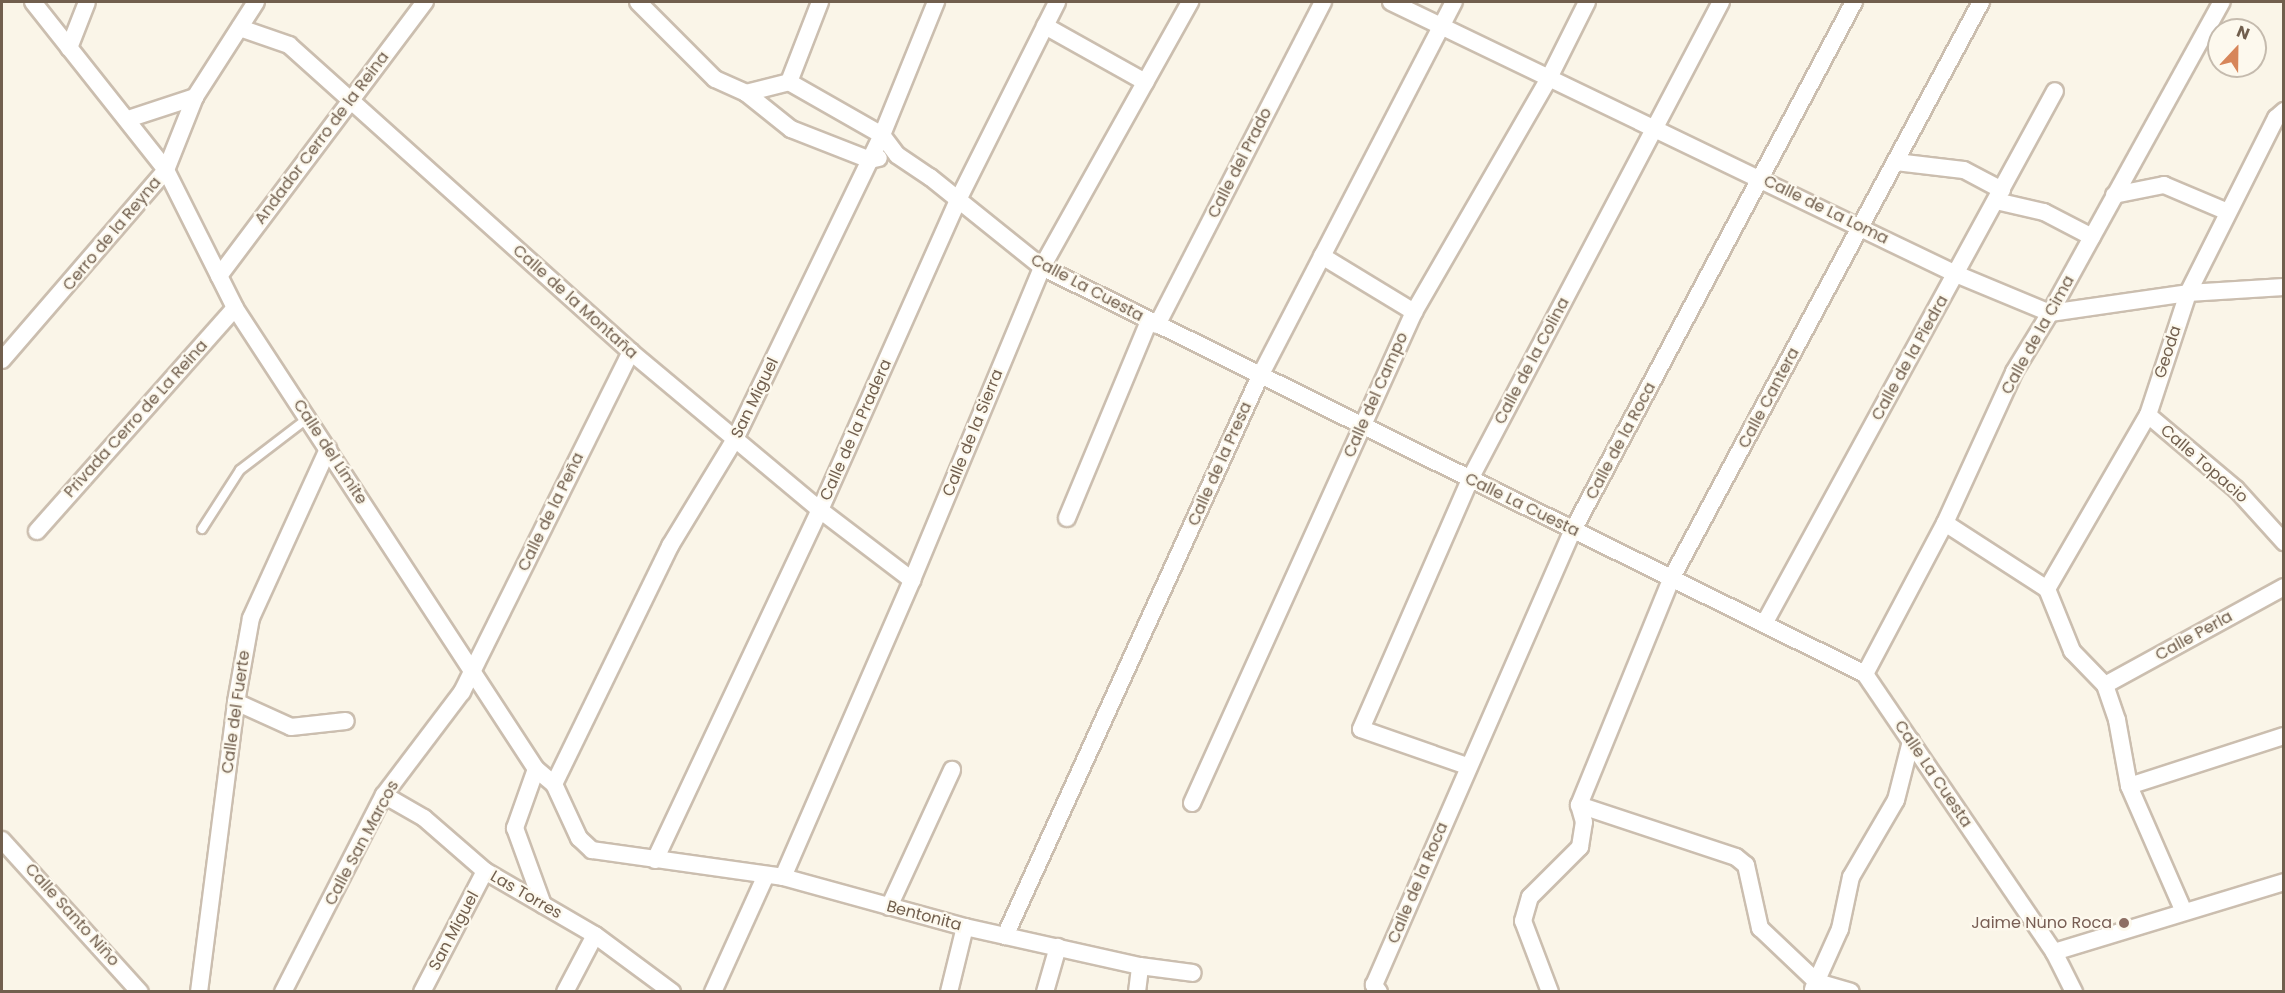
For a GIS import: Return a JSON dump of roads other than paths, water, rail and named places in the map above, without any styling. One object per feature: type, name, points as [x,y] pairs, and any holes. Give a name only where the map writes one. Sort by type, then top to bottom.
[{"type":"street","name":"Calle del Límite","points":[[33,2],[128,119],[166,170],[235,308],[536,769],[554,784],[579,838],[592,850],[655,860]]},
{"type":"street","points":[[69,48],[87,2]]},
{"type":"street","name":"Cerro de la Reyna","points":[[2,360],[166,170],[195,97],[256,2]]},
{"type":"street","name":"Andador Cerro de la Reina","points":[[219,276],[349,98],[425,2]]},
{"type":"street","points":[[638,2],[715,79],[746,93],[791,129],[870,160],[897,155]]},
{"type":"street","points":[[746,93],[789,82],[820,2]]},
{"type":"street","name":"San Miguel","points":[[554,784],[670,546],[735,439],[882,135],[936,2]]},
{"type":"street","name":"Calle de la Pradera","points":[[655,860],[820,510],[957,202],[1057,2]]},
{"type":"street","name":"Calle de la Sierra","points":[[713,992],[774,876],[912,580],[1042,267],[1190,2]]},
{"type":"street","name":"Calle del Prado","points":[[1067,518],[1153,323],[1323,2]]},
{"type":"street","name":"Calle de La Loma","points":[[1392,2],[1656,127],[1956,274],[2050,313]]},
{"type":"street","name":"Calle de la Presa","points":[[1005,936],[1260,376],[1454,2]]},
{"type":"street","name":"Calle del Campo","points":[[1191,803],[1414,312],[1550,76],[1587,2]]},
{"type":"street","name":"Calle de la Colina","points":[[1467,766],[1361,729],[1470,479],[1721,2]]},
{"type":"street","name":"Calle de la Roca","points":[[1379,992],[1374,985],[1467,766],[1573,530],[1763,180],[1854,2]]},
{"type":"street","name":"Calle Cantera","points":[[1579,805],[1671,579],[1981,2]]},
{"type":"street","name":"Calle de la Cima","points":[[1866,674],[1945,523],[2014,372],[2050,313],[2222,2]]},
{"type":"street","points":[[1045,26],[1145,82]]},
{"type":"street","name":"Calle de la Montaña","points":[[240,28],[289,45],[631,352],[820,510],[912,580]]},
{"type":"street","name":"Calle La Cuesta","points":[[789,82],[882,135],[897,155],[930,177],[957,202],[1042,267],[1866,674],[2054,952],[2074,992]]},
{"type":"street","name":"Calle de la Piedra","points":[[1764,624],[2055,91]]},
{"type":"street","points":[[128,119],[195,97]]},
{"type":"street","name":"Geoda","points":[[2047,589],[2148,415],[2188,293],[2228,212],[2283,111]]},
{"type":"street","points":[[1896,162],[1964,170],[1999,196],[2044,212],[2092,237]]},
{"type":"street","points":[[2115,195],[2164,185],[2228,212]]},
{"type":"street","points":[[1322,256],[1414,312]]},
{"type":"street","points":[[2050,313],[2188,293],[2283,287]]},
{"type":"street","name":"Privada Cerro de La Reina","points":[[37,531],[235,308]]},
{"type":"street","name":"Calle de la Peña","points":[[472,671],[631,352]]},
{"type":"street","name":"Calle Topacio","points":[[2148,415],[2236,489],[2283,542]]},
{"type":"street","name":"Calle del Fuerte","points":[[199,992],[236,702],[251,618],[328,449]]},
{"type":"street","points":[[1945,523],[2047,589],[2072,651],[2105,685],[2129,786],[2184,912]]},
{"type":"street","name":"Calle Perla","points":[[2105,685],[2283,586]]},
{"type":"street","name":"Calle San Marcos","points":[[283,992],[384,795],[462,692],[472,671]]},
{"type":"street","points":[[236,702],[291,727],[346,721]]},
{"type":"street","points":[[2129,786],[2283,736]]},
{"type":"street","points":[[1814,987],[1840,929],[1851,877],[1896,800],[1911,741]]},
{"type":"street","points":[[536,769],[515,828],[543,905]]},
{"type":"street","points":[[889,907],[952,770]]},
{"type":"street","name":"Las Torres","points":[[384,795],[424,818],[485,871],[595,935],[672,992]]},
{"type":"street","points":[[1579,805],[1736,857],[1746,865],[1760,928],[1814,987],[1851,992]]},
{"type":"street","points":[[1550,992],[1523,921],[1530,897],[1580,847],[1584,822],[1579,805]]},
{"type":"street","name":"Calle Santo Niño","points":[[2,840],[140,992]]},
{"type":"street","name":"Bentonita","points":[[655,860],[774,876],[965,927],[1140,966],[1193,973]]},
{"type":"street","name":"San Miguel","points":[[422,992],[485,871]]},
{"type":"street","points":[[2054,952],[2283,882]]},
{"type":"street","points":[[949,992],[965,927]]},
{"type":"street","points":[[565,992],[595,935]]},
{"type":"street","points":[[1045,992],[1058,947]]},
{"type":"street","points":[[1137,992],[1140,966]]},
{"type":"lane","points":[[202,529],[240,470],[308,418]]},
{"type":"place","name":"Jaime Nuno Roca","points":[[2124,923]]}]
